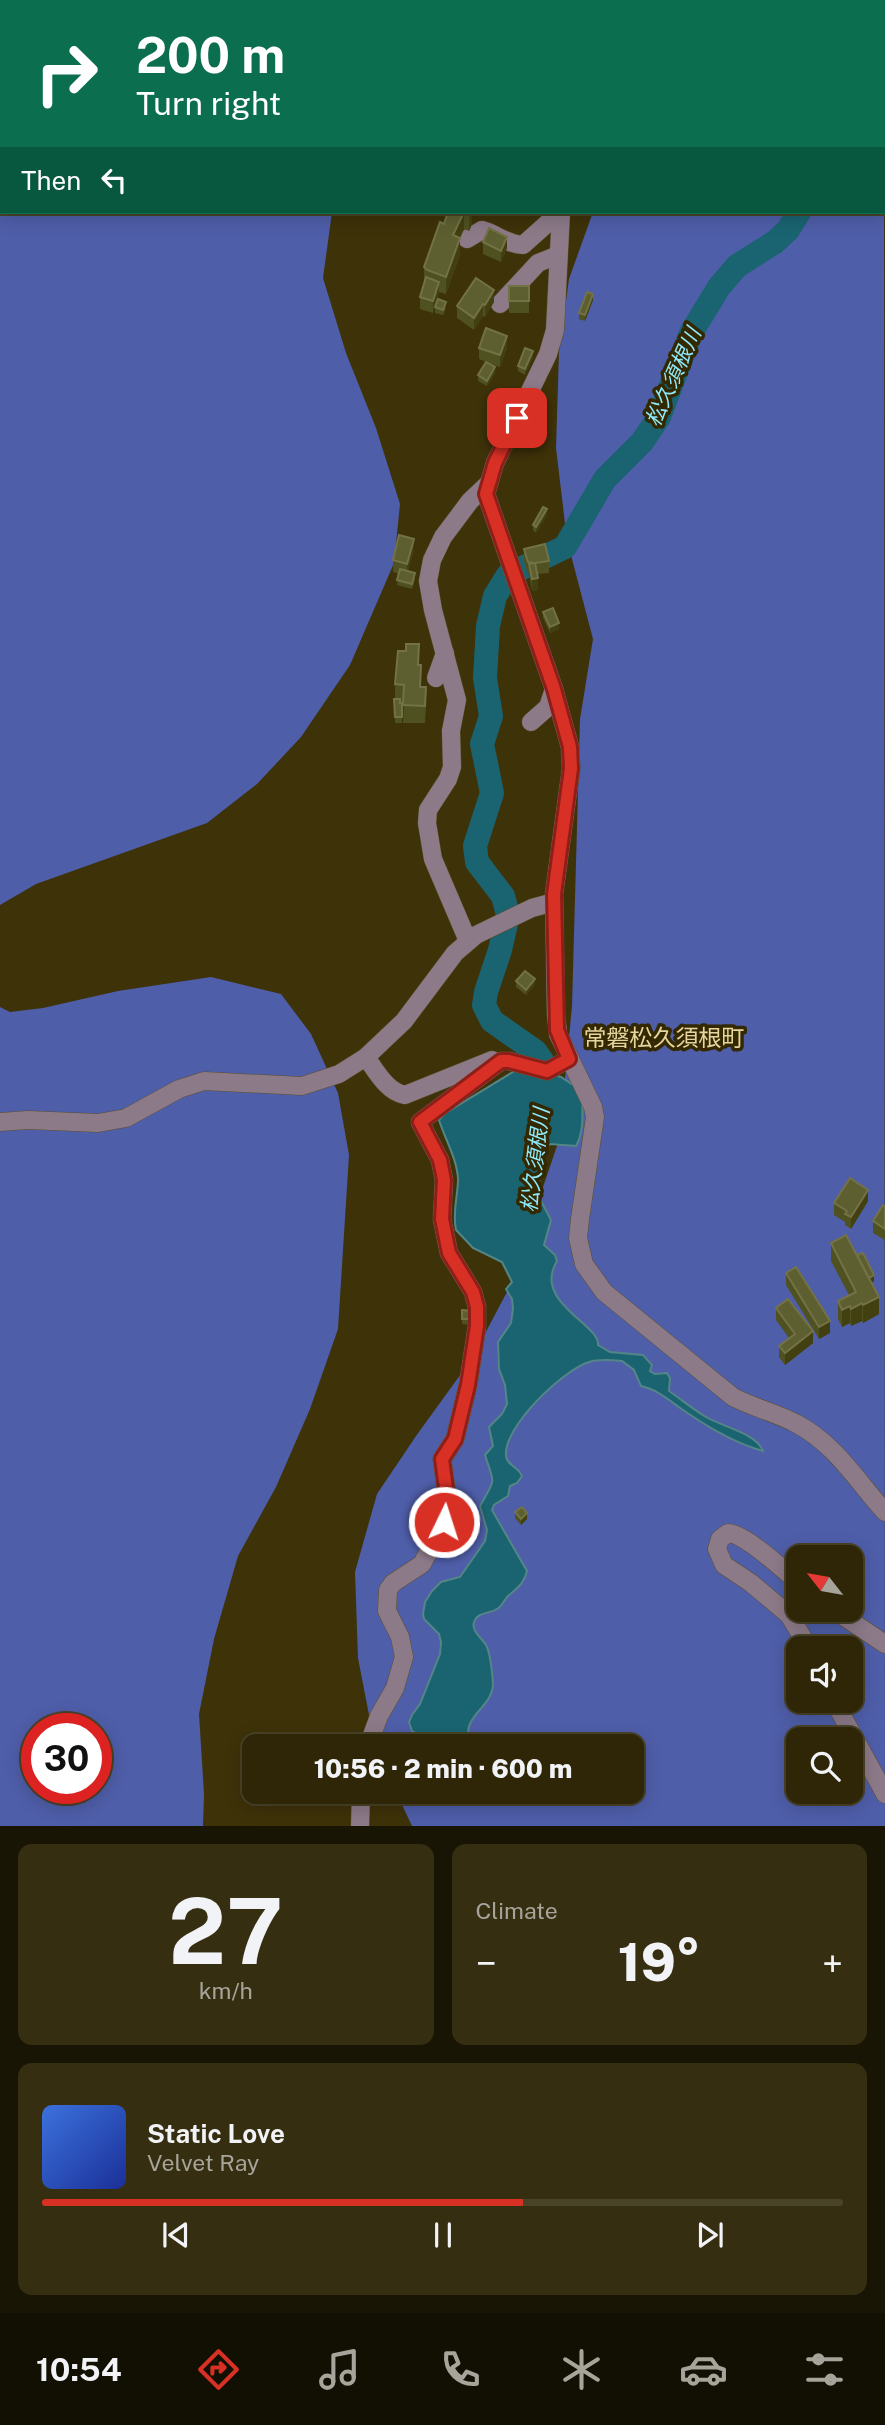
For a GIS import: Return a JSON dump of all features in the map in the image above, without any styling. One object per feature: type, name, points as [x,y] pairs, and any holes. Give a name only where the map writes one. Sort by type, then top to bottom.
[{"type":"street","points":[[467,239],[482,230],[501,240],[523,245],[558,214]]},
{"type":"street","points":[[560,214],[555,330],[548,354],[495,463],[486,494],[554,689],[570,747],[571,769],[554,902],[557,1030],[593,1107],[595,1117],[578,1238],[584,1264],[604,1292],[733,1396],[747,1405],[798,1424],[822,1442],[851,1469],[885,1512]]},
{"type":"street","points":[[500,304],[538,263],[558,255]]},
{"type":"street","points":[[468,941],[433,859],[427,823],[429,810],[448,779],[452,767],[451,731],[457,693],[430,601],[429,569],[443,537],[470,501],[489,483]]},
{"type":"street","points":[[436,678],[445,653]]},
{"type":"street","points":[[531,722],[548,707],[554,689]]},
{"type":"street","points":[[0,1122],[28,1120],[98,1124],[126,1118],[179,1089],[204,1081],[302,1086],[349,1070],[404,1021],[455,953],[468,941],[492,926],[532,908],[554,902]]},
{"type":"street","points":[[366,1057],[386,1084],[405,1095],[499,1057],[547,1071],[569,1059]]},
{"type":"street","points":[[372,1734],[395,1688],[404,1657],[400,1637],[387,1611],[388,1590],[393,1583],[422,1564],[442,1527],[448,1503],[442,1459],[453,1443],[460,1421],[477,1326],[477,1307],[473,1292],[449,1253],[442,1219],[444,1180],[440,1160],[420,1122],[505,1060]]},
{"type":"street","points":[[786,1572],[737,1534],[728,1533],[720,1539],[717,1549],[724,1565],[751,1583],[786,1612]]},
{"type":"street","points":[[852,1622],[885,1644]]},
{"type":"street","points":[[841,1713],[885,1794]]},
{"type":"street","points":[[360,1826],[361,1804]]},
{"type":"shaded area","points":[[0,214],[332,214],[323,278],[346,353],[376,428],[400,504],[394,563],[350,665],[301,737],[257,784],[207,823],[36,884],[0,905]]},
{"type":"shaded area","points":[[592,214],[884,214],[885,1826],[412,1826],[402,1804],[644,1804],[644,1734],[373,1734],[358,1658],[355,1572],[377,1494],[471,1360],[508,1290],[559,1140],[572,1006],[580,719],[593,639],[567,540],[556,448],[559,352],[569,279]]},
{"type":"shaded area","points":[[211,977],[281,994],[311,1034],[338,1093],[349,1155],[338,1329],[310,1409],[276,1487],[238,1556],[214,1639],[199,1714],[204,1794],[203,1826],[0,1826],[0,1007],[10,1012],[43,1008],[118,991]]},
{"type":"water","points":[[521,1067],[561,1077],[582,1091],[582,1126],[576,1146],[550,1144],[540,1157],[541,1172],[537,1193],[551,1220],[544,1245],[555,1255],[557,1261],[552,1276],[553,1288],[560,1300],[596,1337],[598,1345],[610,1352],[643,1355],[652,1365],[650,1371],[655,1374],[667,1373],[670,1378],[669,1391],[706,1417],[754,1440],[763,1451],[725,1436],[660,1394],[641,1386],[634,1370],[622,1361],[589,1362],[565,1376],[537,1401],[514,1430],[506,1456],[522,1476],[517,1483],[510,1486],[508,1496],[494,1505],[492,1510],[527,1571],[522,1583],[499,1608],[478,1616],[473,1625],[488,1649],[492,1691],[471,1721],[468,1734],[417,1734],[412,1731],[409,1722],[420,1704],[440,1654],[441,1642],[439,1634],[424,1619],[425,1602],[441,1582],[460,1577],[485,1541],[487,1530],[480,1506],[492,1481],[485,1455],[493,1446],[489,1427],[502,1414],[507,1404],[505,1385],[499,1369],[498,1342],[511,1323],[513,1309],[512,1299],[506,1289],[512,1282],[502,1262],[473,1248],[456,1230],[458,1179],[439,1120],[444,1114]]},
{"type":"building","points":[[447,214],[463,214],[453,235],[460,238],[446,277],[424,267],[440,222],[444,224]]},
{"type":"building","points":[[489,228],[507,237],[501,251],[483,242]]},
{"type":"building","points":[[426,277],[439,282],[433,301],[420,297]]},
{"type":"building","points":[[476,278],[494,290],[474,318],[457,306]]},
{"type":"building","points":[[509,286],[529,286],[529,301],[509,301]]},
{"type":"building","points":[[587,292],[593,294],[585,315],[579,313]]},
{"type":"building","points":[[438,299],[446,302],[443,310],[435,307]]},
{"type":"building","points":[[486,328],[507,336],[500,355],[479,348]]},
{"type":"building","points":[[525,348],[533,351],[525,369],[518,366]]},
{"type":"building","points":[[486,362],[495,367],[487,381],[478,375]]},
{"type":"building","points":[[543,507],[547,509],[536,527],[533,525]]},
{"type":"building","points":[[399,535],[414,539],[407,564],[393,560]]},
{"type":"building","points":[[545,544],[549,561],[535,563],[538,578],[532,579],[529,564],[534,563],[528,562],[524,549]]},
{"type":"building","points":[[400,569],[415,573],[412,584],[397,580]]},
{"type":"building","points":[[553,608],[559,623],[550,627],[543,612]]},
{"type":"building","points":[[406,644],[419,644],[420,687],[426,687],[425,706],[403,705],[404,685],[395,684],[398,651],[406,651]]},
{"type":"building","points":[[394,699],[400,699],[402,703],[402,717],[395,717]]},
{"type":"building","points":[[525,971],[535,979],[526,990],[516,981]]},
{"type":"building","points":[[850,1178],[868,1190],[851,1217],[834,1203]]},
{"type":"building","points":[[883,1205],[885,1207],[885,1229],[873,1221]]},
{"type":"building","points":[[846,1235],[879,1297],[863,1305],[862,1303],[842,1310],[838,1301],[856,1292],[831,1243]]},
{"type":"building","points":[[863,1253],[874,1275],[869,1278],[857,1255]]},
{"type":"building","points":[[796,1267],[830,1321],[819,1327],[786,1273]]},
{"type":"building","points":[[788,1299],[813,1331],[785,1353],[779,1346],[795,1334],[776,1308]]},
{"type":"building","points":[[462,1310],[471,1311],[470,1319],[462,1319]]},
{"type":"building","points":[[522,1507],[527,1513],[521,1519],[515,1512]]},
{"type":"waterway","name":"松久須根川","points":[[546,1093],[546,1075],[542,1061],[535,1051],[492,1021],[484,1005],[508,915],[503,896],[477,862],[475,846],[492,793],[482,744],[491,716],[485,678],[488,626],[495,596],[508,575],[565,547],[605,479],[642,442],[659,417],[691,333],[719,287],[737,266],[775,242],[788,230],[798,214]]},
{"type":"district","name":"常磐松久須根町","points":[[664,1037]]},
{"type":"route","points":[[444,1522],[448,1503],[442,1459],[455,1439],[468,1385],[477,1326],[477,1307],[473,1292],[449,1253],[442,1219],[444,1180],[440,1160],[420,1122],[501,1061],[547,1071],[569,1059],[558,1034],[555,1014],[554,894],[571,769],[570,747],[554,689],[486,494],[495,463],[517,418]]}]
